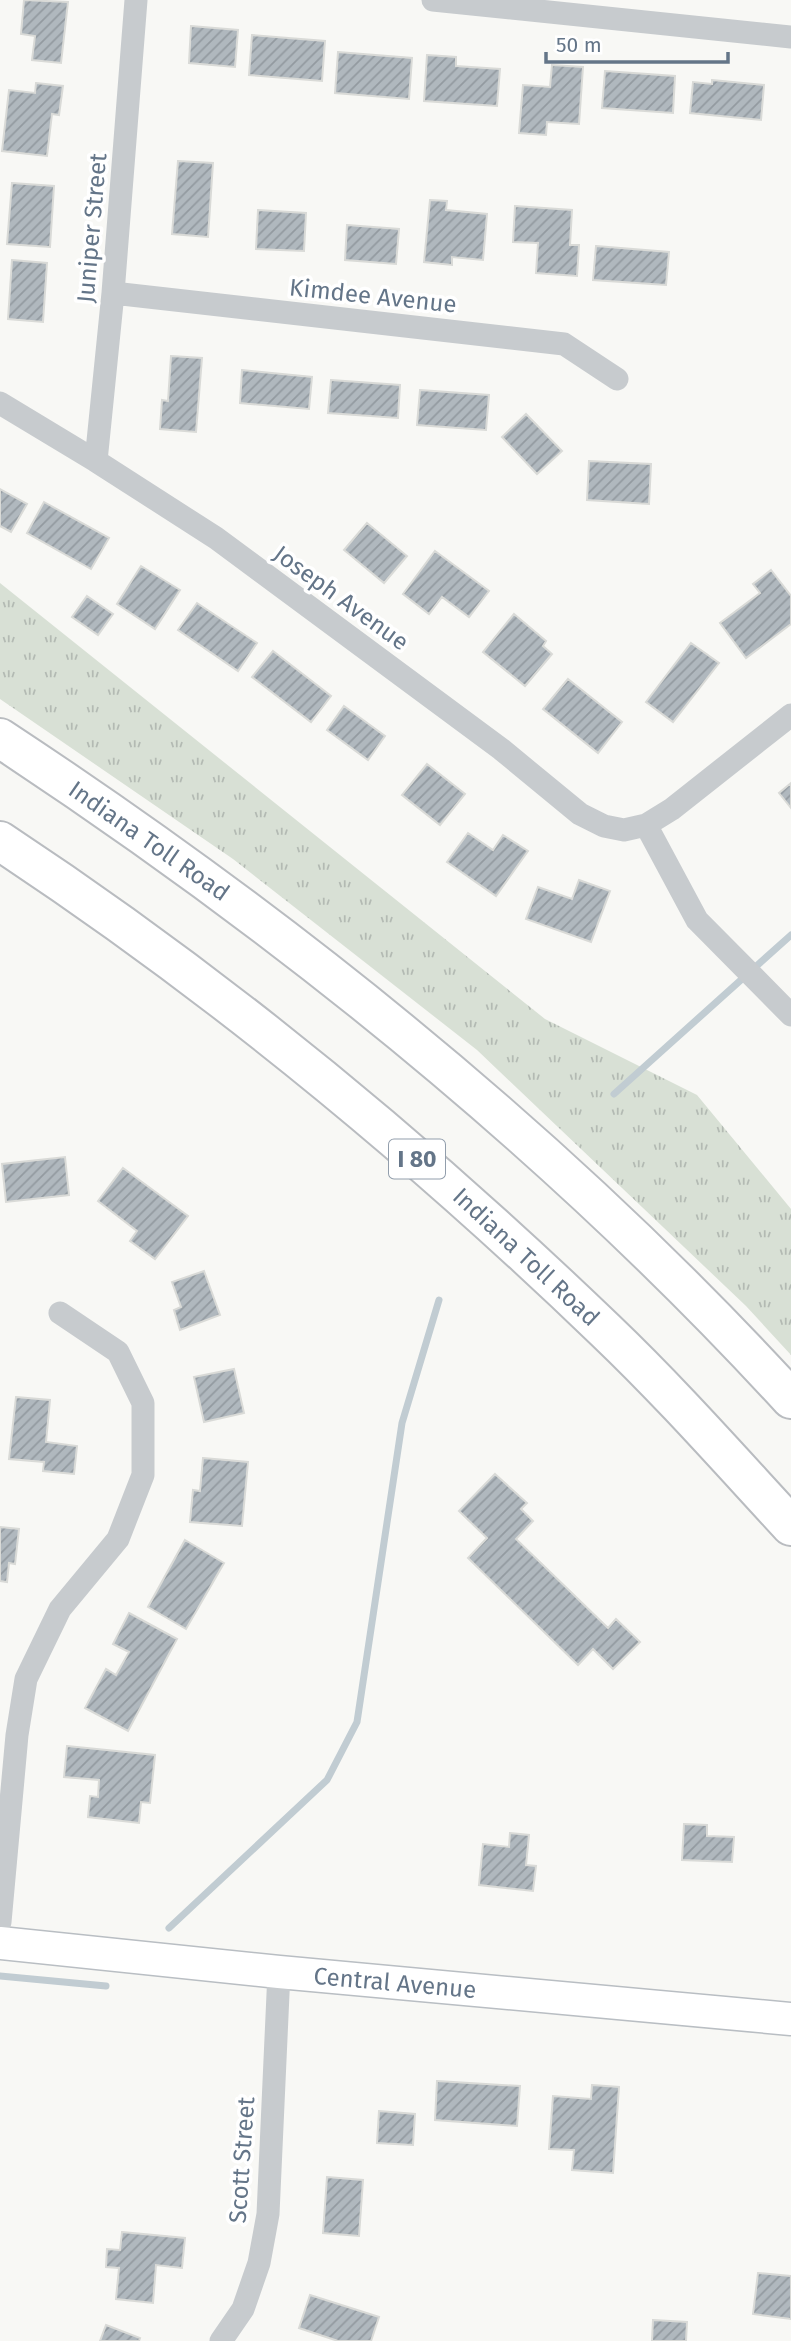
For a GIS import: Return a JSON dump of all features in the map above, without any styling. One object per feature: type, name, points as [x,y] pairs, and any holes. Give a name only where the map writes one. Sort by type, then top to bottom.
[{"type":"highway","name":"Indiana Toll Road","points":[[0,738],[102,806],[219,890],[379,1013],[526,1137],[661,1264],[791,1399]]},
{"type":"highway","name":"Indiana Toll Road","points":[[0,841],[62,882],[183,970],[341,1094],[475,1208],[616,1341],[699,1425],[791,1526]]},
{"type":"street","name":"Juniper Street","points":[[96,461],[113,293],[136,0]]},
{"type":"street","points":[[433,0],[791,37]]},
{"type":"street","name":"Kimdee Avenue","points":[[113,293],[565,344],[617,379]]},
{"type":"street","name":"Joseph Avenue","points":[[0,403],[227,546],[501,749],[580,814],[604,826],[624,830],[646,825],[672,809],[791,715]]},
{"type":"street","points":[[646,825],[697,920],[788,1012]]},
{"type":"street","points":[[0,1922],[17,1735],[26,1679],[60,1609],[118,1539],[143,1475],[143,1403],[118,1352],[60,1313]]},
{"type":"street","name":"Central Avenue","points":[[0,1943],[279,1972],[791,2019]]},
{"type":"street","name":"Scott Street","points":[[221,2341],[243,2309],[259,2263],[268,2214],[279,1972]]},
{"type":"green space","points":[[0,583],[545,1019],[697,1095],[791,1209],[791,1355],[746,1306],[477,1050],[233,859],[0,699]]},
{"type":"building","points":[[24,0],[68,2],[61,63],[32,60],[35,36],[21,34]]},
{"type":"building","points":[[191,26],[238,30],[235,67],[189,63]]},
{"type":"building","points":[[252,35],[325,41],[322,81],[249,75]]},
{"type":"building","points":[[338,52],[412,58],[409,99],[335,93]]},
{"type":"building","points":[[427,55],[456,57],[456,66],[500,69],[497,106],[424,101]]},
{"type":"building","points":[[552,65],[583,67],[579,124],[547,122],[546,135],[519,133],[523,85],[550,87]]},
{"type":"building","points":[[605,71],[675,76],[673,113],[602,108]]},
{"type":"building","points":[[712,80],[764,85],[761,120],[690,113],[693,82],[712,84]]},
{"type":"building","points":[[36,83],[63,86],[59,115],[52,114],[47,156],[2,151],[9,90],[35,93]]},
{"type":"building","points":[[178,161],[213,163],[208,237],[172,234]]},
{"type":"building","points":[[12,183],[54,186],[50,247],[7,244]]},
{"type":"building","points":[[430,200],[447,201],[446,210],[487,214],[483,260],[452,257],[452,265],[424,262]]},
{"type":"building","points":[[515,206],[572,210],[570,245],[579,245],[577,276],[536,273],[538,243],[513,242]]},
{"type":"building","points":[[258,210],[306,213],[304,251],[256,249]]},
{"type":"building","points":[[347,225],[399,229],[396,264],[345,260]]},
{"type":"building","points":[[596,246],[669,252],[666,285],[593,280]]},
{"type":"building","points":[[12,260],[47,263],[43,322],[8,319]]},
{"type":"building","points":[[171,356],[202,358],[196,432],[160,429],[162,400],[168,401]]},
{"type":"building","points":[[242,370],[312,377],[309,409],[240,403]]},
{"type":"building","points":[[331,380],[400,385],[398,418],[328,413]]},
{"type":"building","points":[[420,390],[489,395],[486,430],[417,425]]},
{"type":"building","points":[[526,414],[562,451],[537,474],[502,437]]},
{"type":"building","points":[[589,461],[651,464],[649,504],[587,500]]},
{"type":"building","points":[[0,489],[27,504],[11,532],[0,526]]},
{"type":"building","points":[[44,502],[109,538],[91,569],[27,533]]},
{"type":"building","points":[[367,523],[407,556],[384,583],[344,550]]},
{"type":"building","points":[[435,551],[489,591],[469,617],[442,597],[429,614],[403,594]]},
{"type":"building","points":[[141,566],[180,590],[155,629],[117,604]]},
{"type":"building","points":[[771,570],[791,596],[791,624],[746,658],[720,623],[760,593],[753,584]]},
{"type":"building","points":[[87,596],[113,614],[98,635],[72,617]]},
{"type":"building","points":[[197,603],[257,643],[238,671],[178,630]]},
{"type":"building","points":[[514,614],[546,641],[543,646],[552,654],[525,686],[483,652]]},
{"type":"building","points":[[691,643],[719,663],[673,722],[646,702]]},
{"type":"building","points":[[273,651],[331,696],[311,722],[252,677]]},
{"type":"building","points":[[568,679],[622,722],[598,753],[543,709]]},
{"type":"building","points":[[344,706],[385,736],[368,760],[327,730]]},
{"type":"building","points":[[427,764],[465,794],[440,825],[402,795]]},
{"type":"building","points":[[791,783],[791,808],[779,793]]},
{"type":"building","points":[[468,833],[493,850],[503,835],[528,851],[496,896],[447,862]]},
{"type":"building","points":[[579,880],[610,891],[591,942],[526,919],[538,887],[572,899]]},
{"type":"building","points":[[65,1157],[69,1195],[6,1202],[2,1164]]},
{"type":"building","points":[[123,1168],[188,1216],[155,1259],[130,1241],[137,1231],[98,1201]]},
{"type":"building","points":[[204,1271],[220,1315],[180,1330],[174,1310],[181,1307],[172,1282]]},
{"type":"building","points":[[234,1369],[244,1413],[204,1422],[194,1377]]},
{"type":"building","points":[[16,1397],[50,1400],[46,1442],[77,1446],[74,1474],[43,1471],[44,1462],[9,1459]]},
{"type":"building","points":[[203,1458],[248,1462],[242,1526],[190,1522],[193,1490],[200,1491]]},
{"type":"building","points":[[495,1474],[527,1503],[521,1509],[533,1521],[516,1539],[608,1628],[616,1619],[640,1642],[613,1669],[593,1649],[578,1665],[468,1558],[487,1538],[459,1511]]},
{"type":"building","points":[[0,1527],[19,1529],[15,1564],[9,1563],[7,1582],[0,1581]]},
{"type":"building","points":[[185,1540],[224,1563],[186,1629],[148,1607]]},
{"type":"building","points":[[129,1613],[177,1639],[128,1731],[85,1708],[106,1669],[116,1675],[129,1652],[113,1644]]},
{"type":"building","points":[[67,1746],[155,1755],[150,1803],[141,1802],[139,1823],[88,1817],[90,1796],[98,1797],[99,1780],[64,1777]]},
{"type":"building","points":[[684,1824],[707,1825],[707,1836],[734,1837],[732,1862],[682,1860]]},
{"type":"building","points":[[510,1833],[529,1835],[526,1865],[536,1866],[533,1891],[479,1885],[483,1844],[509,1847]]},
{"type":"building","points":[[437,2081],[520,2086],[517,2126],[435,2120]]},
{"type":"building","points":[[592,2085],[619,2087],[613,2173],[572,2170],[574,2150],[549,2149],[553,2096],[591,2099]]},
{"type":"building","points":[[379,2111],[415,2114],[413,2145],[377,2143]]},
{"type":"building","points":[[327,2177],[363,2180],[359,2236],[323,2233]]},
{"type":"building","points":[[122,2232],[185,2238],[182,2268],[156,2265],[153,2303],[116,2299],[119,2268],[106,2267],[107,2249],[120,2250]]},
{"type":"building","points":[[758,2273],[791,2276],[791,2319],[753,2314]]},
{"type":"building","points":[[310,2295],[379,2317],[371,2341],[338,2341],[299,2328]]},
{"type":"building","points":[[653,2320],[687,2322],[686,2341],[652,2341]]},
{"type":"building","points":[[106,2325],[140,2338],[139,2341],[100,2341]]},
{"type":"waterway","points":[[614,1094],[791,935]]},
{"type":"waterway","points":[[169,1928],[327,1780],[357,1722],[402,1423],[439,1300]]},
{"type":"waterway","points":[[0,1976],[106,1986]]}]
